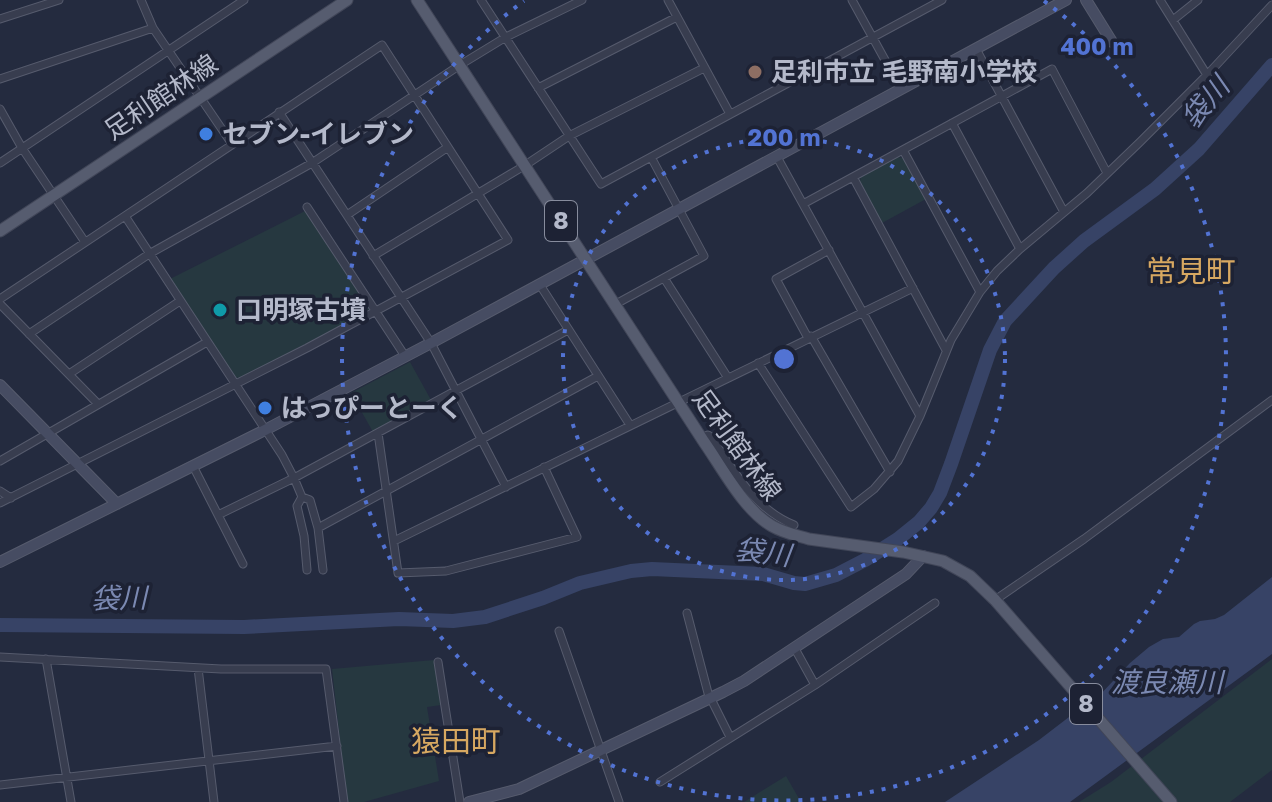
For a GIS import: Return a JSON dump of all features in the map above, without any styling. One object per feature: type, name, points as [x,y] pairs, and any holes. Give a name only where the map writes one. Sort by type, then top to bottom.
[{"type":"main road","name":"足利館林線","points":[[0,231],[200,97],[331,4],[347,0]]},
{"type":"main road","name":"足利館林線","points":[[417,0],[701,438],[756,513],[778,529],[809,539],[922,555],[962,570],[998,604],[1171,802]]},
{"type":"street","points":[[0,19],[59,0]]},
{"type":"street","points":[[141,0],[153,28],[232,144]]},
{"type":"street","points":[[0,163],[244,0]]},
{"type":"street","points":[[481,0],[601,184],[942,0]]},
{"type":"street","points":[[29,334],[149,254],[312,163],[506,37],[582,0]]},
{"type":"street","points":[[668,0],[730,114]]},
{"type":"street","points":[[852,0],[901,89]]},
{"type":"street","points":[[0,562],[431,343],[1066,0]]},
{"type":"street","points":[[1086,0],[1112,42]]},
{"type":"street","points":[[1160,0],[1207,75]]},
{"type":"street","points":[[1173,20],[1198,0]]},
{"type":"street","points":[[758,363],[851,507],[874,489],[903,453],[951,340],[980,292],[997,271],[1107,173],[1207,75],[1272,5]]},
{"type":"street","points":[[538,88],[677,17]]},
{"type":"street","points":[[0,79],[153,28]]},
{"type":"street","points":[[0,503],[508,240],[382,45],[0,301],[98,404]]},
{"type":"street","points":[[976,49],[1064,212]]},
{"type":"street","points":[[373,256],[569,136],[704,68]]},
{"type":"street","points":[[803,204],[1052,69],[1107,173]]},
{"type":"street","points":[[279,112],[431,343],[506,487]]},
{"type":"street","points":[[1,114],[85,242]]},
{"type":"street","points":[[952,123],[1020,249]]},
{"type":"street","points":[[347,215],[448,147]]},
{"type":"street","points":[[903,150],[980,292]]},
{"type":"street","points":[[614,305],[704,256],[651,157]]},
{"type":"street","points":[[777,157],[920,416]]},
{"type":"street","points":[[853,177],[946,350]]},
{"type":"street","points":[[307,207],[405,356]]},
{"type":"street","points":[[125,216],[265,430],[302,497],[310,500],[318,528],[323,570]]},
{"type":"street","points":[[829,250],[776,279],[890,472]]},
{"type":"street","points":[[664,278],[728,378]]},
{"type":"street","points":[[540,285],[630,425]]},
{"type":"street","points":[[394,541],[913,288]]},
{"type":"street","points":[[69,374],[180,301]]},
{"type":"street","points":[[218,515],[294,478],[568,330]]},
{"type":"street","points":[[0,461],[207,342]]},
{"type":"street","points":[[318,528],[598,376]]},
{"type":"street","points":[[0,385],[117,504]]},
{"type":"street","points":[[998,604],[1272,400]]},
{"type":"street","points":[[378,433],[398,573],[446,571],[577,537],[544,467]]},
{"type":"street","points":[[701,438],[705,435],[711,437],[758,503],[794,525]]},
{"type":"street","points":[[193,466],[243,564]]},
{"type":"street","points":[[0,491],[11,498]]},
{"type":"street","points":[[302,497],[297,506],[307,570]]},
{"type":"street","points":[[469,802],[519,789],[744,681],[906,574],[922,555]]},
{"type":"street","points":[[660,782],[815,685],[935,603]]},
{"type":"street","points":[[687,613],[710,698],[730,737]]},
{"type":"street","points":[[559,631],[619,802]]},
{"type":"street","points":[[794,647],[815,685]]},
{"type":"street","points":[[0,657],[198,668],[326,669],[344,802]]},
{"type":"street","points":[[46,659],[71,802]]},
{"type":"street","points":[[438,662],[460,802]]},
{"type":"street","points":[[198,668],[214,802]]},
{"type":"street","points":[[0,785],[337,746]]},
{"type":"shaded area","points":[[896,157],[904,158],[926,199],[882,223],[860,182],[861,176]]},
{"type":"shaded area","points":[[305,211],[371,310],[240,378],[233,377],[170,279]]},
{"type":"shaded area","points":[[410,362],[431,400],[373,432],[351,393]]},
{"type":"shaded area","points":[[1272,659],[1272,770],[1230,802],[1079,802],[1111,782]]},
{"type":"shaded area","points":[[434,660],[441,705],[427,707],[439,781],[364,802],[347,802],[332,669]]},
{"type":"shaded area","points":[[786,776],[801,802],[744,802]]},
{"type":"water","name":"渡良瀬川","points":[[1272,577],[1272,654],[1070,802],[945,802],[1082,710],[1149,647],[1163,639],[1179,637],[1200,621],[1224,615]]},
{"type":"waterway","name":"袋川","points":[[0,625],[244,627],[399,619],[453,621],[485,617],[580,583],[631,571],[652,569],[763,574],[805,584],[836,575],[898,539],[931,508],[951,464],[990,350],[1005,321],[1084,241],[1155,189],[1199,149],[1272,65]]},
{"type":"place","name":"足利市立 毛野南小学校","points":[[755,72]]},
{"type":"place","name":"セブン-イレブン","points":[[206,134]]},
{"type":"place","name":"口明塚古墳","points":[[220,310]]},
{"type":"place","name":"はっぴーとーく","points":[[265,408]]},
{"type":"district","name":"常見町","points":[[1191,272]]},
{"type":"district","name":"猿田町","points":[[456,742]]}]
